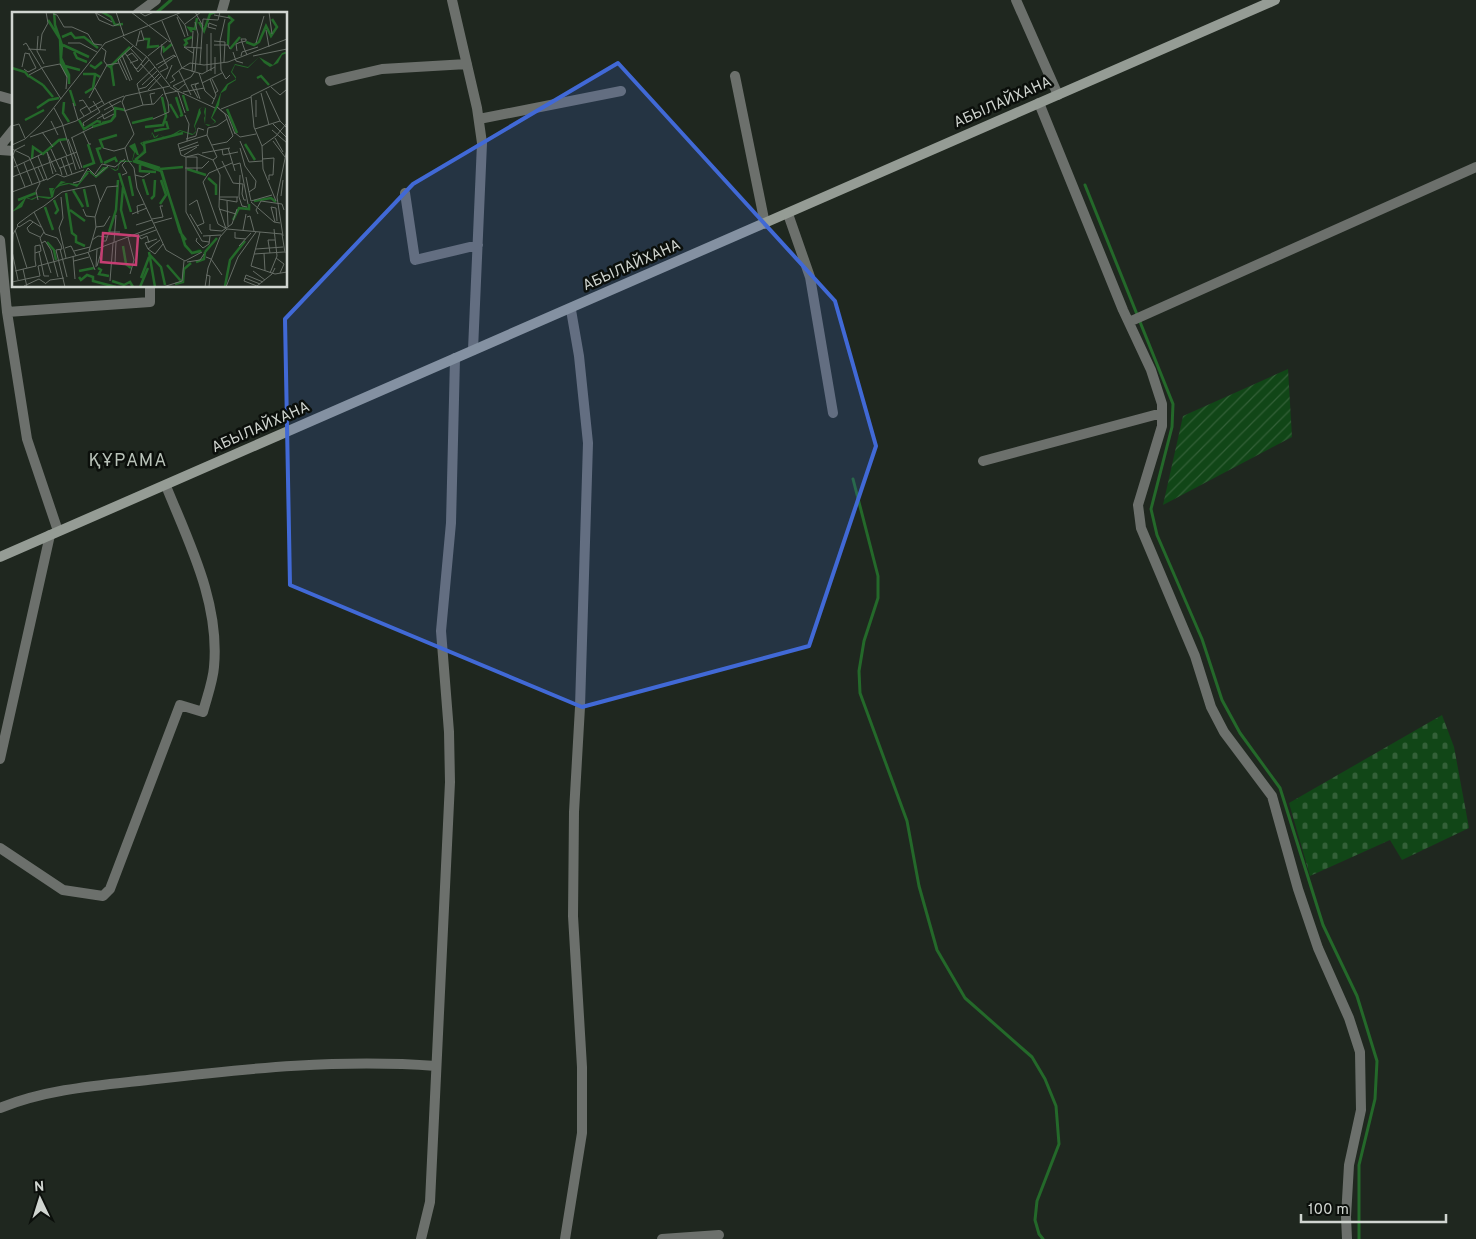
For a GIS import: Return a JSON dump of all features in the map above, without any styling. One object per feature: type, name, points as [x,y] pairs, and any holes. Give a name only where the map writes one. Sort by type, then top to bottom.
[{"type":"main road","name":"АБЫЛАЙХАНА","points":[[0,557],[166,486],[473,350],[571,310],[1275,0]]},
{"type":"street","points":[[140,12],[156,0]]},
{"type":"street","points":[[452,0],[479,119],[482,143],[473,350]]},
{"type":"street","points":[[1016,0],[1058,95]]},
{"type":"street","points":[[330,81],[382,69],[467,64]]},
{"type":"street","points":[[735,76],[765,224]]},
{"type":"street","points":[[479,119],[621,91]]},
{"type":"street","points":[[1039,103],[1129,322],[1151,370],[1162,404],[1162,426],[1138,505],[1141,528],[1195,656],[1211,707],[1224,732],[1272,796],[1298,889],[1318,948],[1349,1018],[1360,1052],[1361,1110],[1349,1165],[1346,1217],[1347,1239]]},
{"type":"street","points":[[0,148],[12,132]]},
{"type":"street","points":[[1129,322],[1476,167]]},
{"type":"street","points":[[405,193],[415,260],[478,245]]},
{"type":"street","points":[[788,214],[810,277],[833,412]]},
{"type":"street","points":[[0,240],[7,312],[27,439],[54,533],[0,759]]},
{"type":"street","points":[[7,312],[150,302],[150,288]]},
{"type":"street","points":[[565,1239],[582,1132],[582,1067],[573,916],[574,812],[580,707],[588,443],[579,356],[571,310]]},
{"type":"street","points":[[422,1239],[430,1202],[450,782],[449,732],[440,631],[451,523],[455,358]]},
{"type":"street","points":[[983,461],[1162,413]]},
{"type":"street","points":[[0,848],[63,890],[103,896],[110,889],[180,705],[204,712],[214,667],[213,622],[203,579],[166,486]]},
{"type":"street","points":[[0,1108],[15,1102],[76,1088],[264,1067],[379,1062],[436,1066]]},
{"type":"street","points":[[662,1239],[719,1235]]},
{"type":"highlighted area","points":[[618,63],[835,301],[876,446],[809,646],[582,707],[290,585],[285,319],[413,184]]},
{"type":"green space","points":[[1288,369],[1292,437],[1163,505],[1183,416]]},
{"type":"green space","points":[[1442,715],[1454,747],[1469,828],[1402,860],[1390,840],[1310,876],[1289,803]]},
{"type":"waterway","points":[[157,12],[171,0]]},
{"type":"waterway","points":[[1085,185],[1173,404],[1172,427],[1151,509],[1157,535],[1202,639],[1222,700],[1240,733],[1280,788],[1323,925],[1357,996],[1377,1061],[1375,1099],[1359,1165],[1359,1239]]},
{"type":"waterway","points":[[853,479],[878,576],[878,598],[864,641],[859,671],[860,693],[907,821],[919,886],[937,950],[965,998],[1032,1057],[1045,1079],[1056,1106],[1059,1144],[1037,1201],[1035,1220],[1039,1234],[1043,1239]]},
{"type":"district","name":"ҚҰРАМА","points":[[128,461]]}]
